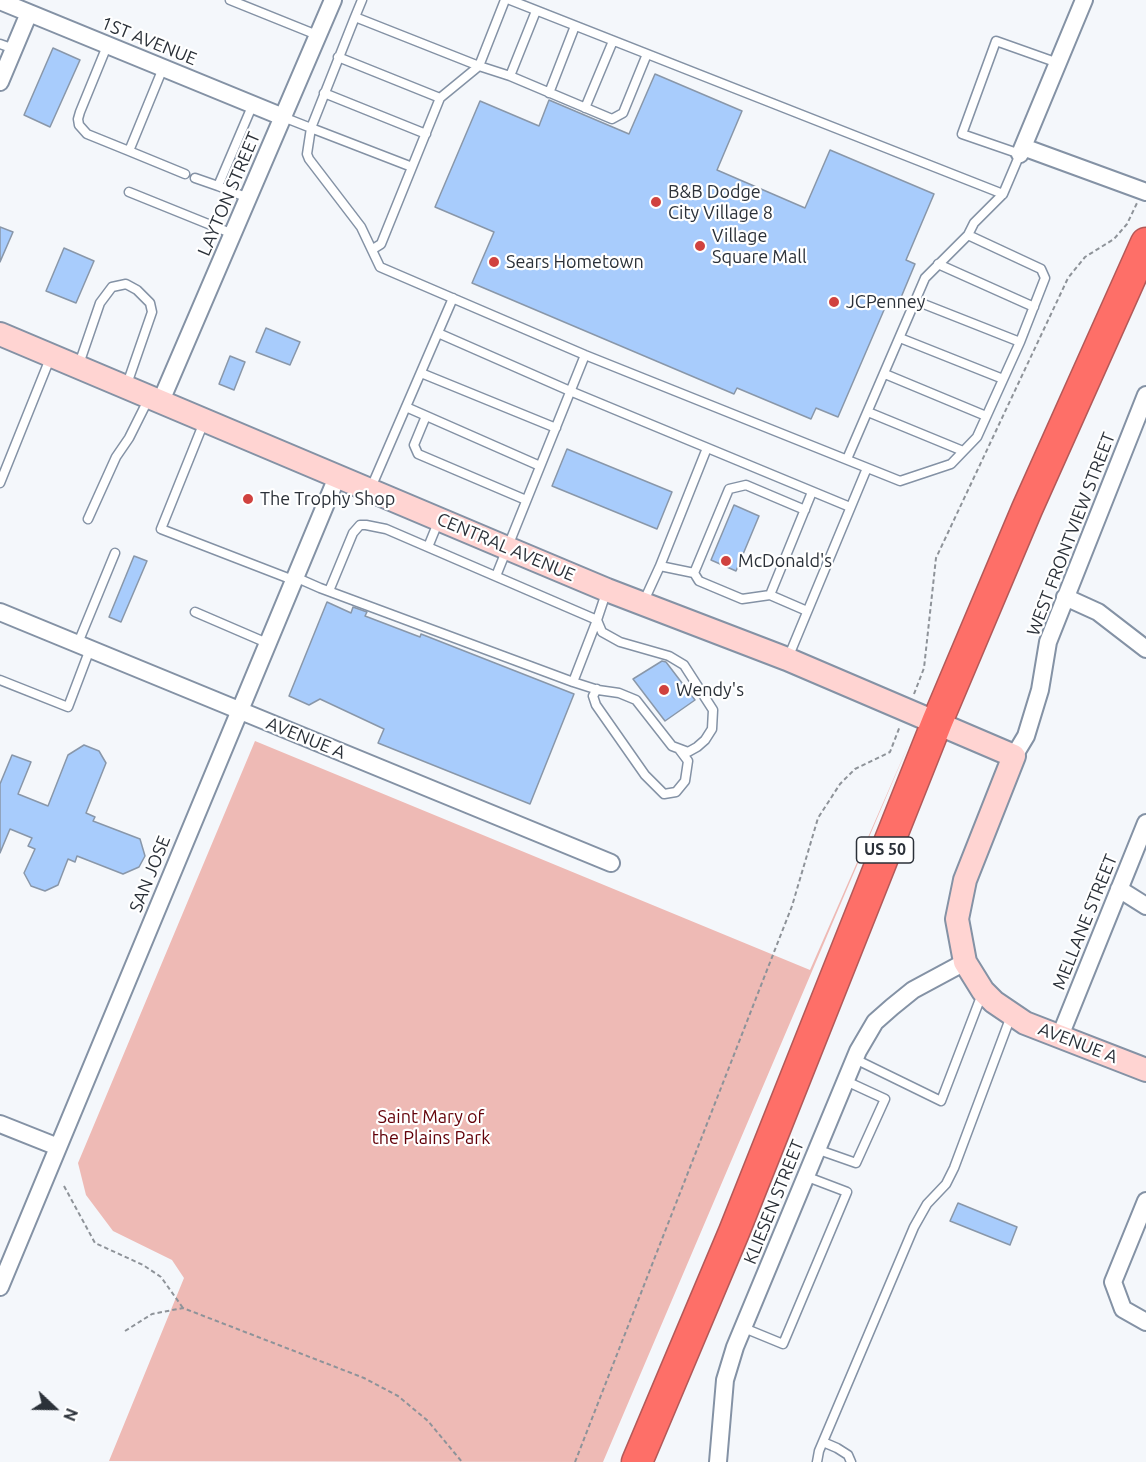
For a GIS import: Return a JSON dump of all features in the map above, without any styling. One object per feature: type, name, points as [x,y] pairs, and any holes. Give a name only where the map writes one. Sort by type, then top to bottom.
[{"type":"highway","name":"US 50","points":[[637,1462],[734,1232],[937,722],[1027,509],[1131,281],[1146,243]]},
{"type":"street","name":"LAYTON STREET","points":[[155,400],[233,234],[333,0]]},
{"type":"street","points":[[1084,0],[1022,151],[1146,192]]},
{"type":"street","name":"1ST AVENUE","points":[[0,1],[283,117]]},
{"type":"street","points":[[0,82],[7,47],[29,13]]},
{"type":"street","name":"CENTRAL AVENUE","points":[[0,334],[607,590],[788,659],[1014,756]]},
{"type":"street","name":"WEST FRONTVIEW STREET","points":[[1014,756],[1026,736],[1040,690],[1047,642],[1146,395]]},
{"type":"street","name":"SAN JOSE","points":[[0,1287],[337,477]]},
{"type":"street","points":[[1065,597],[1098,612],[1146,648]]},
{"type":"street","name":"AVENUE A","points":[[0,612],[238,711],[446,793],[611,863]]},
{"type":"street","points":[[965,962],[957,919],[965,880],[1014,756]]},
{"type":"street","name":"MELLANE STREET","points":[[1060,1036],[1146,823]]},
{"type":"street","points":[[1119,889],[1146,906]]},
{"type":"street","name":"AVENUE A","points":[[965,962],[983,991],[1025,1023],[1146,1070]]},
{"type":"street","name":"KLIESEN STREET","points":[[718,1462],[725,1380],[735,1347],[855,1059],[875,1022],[892,1007],[924,985],[965,962]]},
{"type":"street","points":[[0,1124],[58,1147]]},
{"type":"street","points":[[1146,1201],[1113,1282],[1123,1309],[1146,1322]]},
{"type":"lane","points":[[230,0],[317,35]]},
{"type":"lane","points":[[362,0],[311,128],[307,154],[361,226],[380,267],[585,355],[900,481],[951,464],[977,437],[1020,342],[1045,278],[1041,269],[968,235]]},
{"type":"lane","points":[[373,249],[381,244],[440,98],[479,66],[507,0],[1003,194]]},
{"type":"lane","points":[[510,76],[536,11]]},
{"type":"lane","points":[[355,17],[510,76],[612,119],[623,113],[647,54]]},
{"type":"lane","points":[[549,93],[575,26]]},
{"type":"lane","points":[[585,108],[613,41]]},
{"type":"lane","points":[[847,459],[925,278],[968,235],[974,223],[1003,194],[1022,151],[962,134],[996,41],[1058,63]]},
{"type":"lane","points":[[107,46],[80,112],[79,125],[87,134],[185,174]]},
{"type":"lane","points":[[338,57],[440,98]]},
{"type":"lane","points":[[129,151],[163,68]]},
{"type":"lane","points":[[324,93],[426,134]]},
{"type":"lane","points":[[218,186],[253,104]]},
{"type":"lane","points":[[283,117],[412,167]]},
{"type":"lane","points":[[195,178],[248,198]]},
{"type":"lane","points":[[129,192],[233,234]]},
{"type":"lane","points":[[938,264],[1034,308]]},
{"type":"lane","points":[[77,367],[100,303],[112,287],[126,284],[137,290],[150,303],[152,312],[125,387]]},
{"type":"lane","points":[[370,491],[453,298]]},
{"type":"lane","points":[[915,301],[1020,342]]},
{"type":"lane","points":[[438,333],[570,392],[850,507]]},
{"type":"lane","points":[[900,338],[1003,379]]},
{"type":"lane","points":[[496,576],[585,355]]},
{"type":"lane","points":[[0,483],[51,356]]},
{"type":"lane","points":[[421,373],[556,428]]},
{"type":"lane","points":[[885,374],[986,416]]},
{"type":"lane","points":[[88,519],[116,457],[155,400]]},
{"type":"lane","points":[[406,407],[540,466]]},
{"type":"lane","points":[[868,412],[963,451]]},
{"type":"lane","points":[[426,416],[414,445],[418,453],[526,501]]},
{"type":"lane","points":[[204,421],[161,529],[573,682],[620,693],[636,700],[672,746],[688,752],[705,740],[712,729],[713,710],[684,665],[669,656],[620,642],[602,632],[597,620],[386,529],[360,525],[353,533],[329,591]]},
{"type":"lane","points":[[643,603],[707,448]]},
{"type":"lane","points":[[788,659],[867,468]]},
{"type":"lane","points":[[694,573],[729,489],[746,485],[805,510]]},
{"type":"lane","points":[[770,595],[812,492]]},
{"type":"lane","points":[[428,547],[440,520]]},
{"type":"lane","points":[[0,680],[68,707],[84,646],[115,553]]},
{"type":"lane","points":[[660,566],[694,573],[699,581],[742,599],[770,595],[807,611]]},
{"type":"lane","points":[[573,682],[607,590]]},
{"type":"lane","points":[[195,612],[267,643]]},
{"type":"lane","points":[[597,689],[593,696],[596,705],[645,775],[664,794],[676,792],[685,781],[688,761],[678,748]]},
{"type":"lane","points":[[855,1059],[940,1101],[983,991]]},
{"type":"lane","points":[[817,1462],[914,1227],[927,1204],[946,1184],[954,1168],[1012,1015]]},
{"type":"lane","points":[[816,1149],[856,1163],[885,1099],[846,1081]]},
{"type":"lane","points":[[744,1328],[783,1344],[847,1192],[805,1176]]},
{"type":"lane","points":[[823,1443],[848,1455],[851,1462]]},
{"type":"path","points":[[920,682],[924,668],[936,558],[1068,278],[1084,257],[1114,239],[1127,224],[1135,206]]},
{"type":"path","points":[[575,1462],[792,906],[818,818],[840,784],[855,769],[890,752],[897,733]]},
{"type":"path","points":[[64,1186],[95,1243],[143,1265],[161,1277],[183,1308]]},
{"type":"path","points":[[125,1330],[152,1314],[183,1308],[364,1378],[398,1396],[428,1421],[462,1462]]},
{"type":"green space","name":"Saint Mary of the Plains Park","points":[[255,741],[810,970],[910,741],[603,1462],[109,1461],[184,1278],[172,1260],[113,1231],[86,1195],[78,1163]]},
{"type":"building","points":[[53,48],[80,60],[50,127],[24,115]]},
{"type":"building","name":"Village Square Mall","points":[[655,74],[742,111],[717,170],[805,208],[830,150],[934,194],[906,260],[915,264],[897,307],[887,303],[838,417],[816,408],[811,419],[737,388],[734,394],[472,283],[494,232],[435,207],[480,101],[539,126],[549,100],[629,134]]},
{"type":"building","points":[[0,227],[13,232],[0,262]]},
{"type":"building","points":[[64,248],[94,261],[76,303],[46,291]]},
{"type":"building","points":[[266,328],[300,342],[290,365],[256,352]]},
{"type":"building","points":[[230,356],[245,362],[234,390],[219,384]]},
{"type":"building","points":[[567,449],[672,492],[657,529],[552,486]]},
{"type":"building","points":[[734,505],[759,516],[736,571],[711,560]]},
{"type":"building","points":[[134,556],[147,561],[121,622],[109,617]]},
{"type":"building","points":[[327,602],[351,613],[353,607],[367,612],[365,616],[420,637],[421,634],[574,694],[530,804],[378,743],[384,729],[320,699],[309,705],[289,696]]},
{"type":"building","name":"Wendy's","points":[[662,661],[666,662],[695,700],[665,721],[633,679]]},
{"type":"building","points":[[84,745],[99,751],[106,763],[86,813],[95,817],[93,821],[140,839],[145,856],[139,867],[123,874],[77,856],[75,862],[68,859],[58,885],[45,891],[31,886],[24,873],[35,849],[28,846],[32,838],[10,829],[0,853],[0,784],[12,755],[31,762],[18,794],[48,806],[68,755]]},
{"type":"building","points":[[958,1203],[1017,1227],[1010,1245],[950,1221]]},
{"type":"place","name":"B&B Dodge City Village 8","points":[[656,202]]},
{"type":"place","name":"Village Square Mall","points":[[700,246]]},
{"type":"place","name":"Sears Hometown","points":[[494,262]]},
{"type":"place","name":"JCPenney","points":[[834,302]]},
{"type":"place","name":"The Trophy Shop","points":[[248,499]]},
{"type":"place","name":"McDonald's","points":[[726,561]]},
{"type":"place","name":"Wendy's","points":[[664,690]]}]
